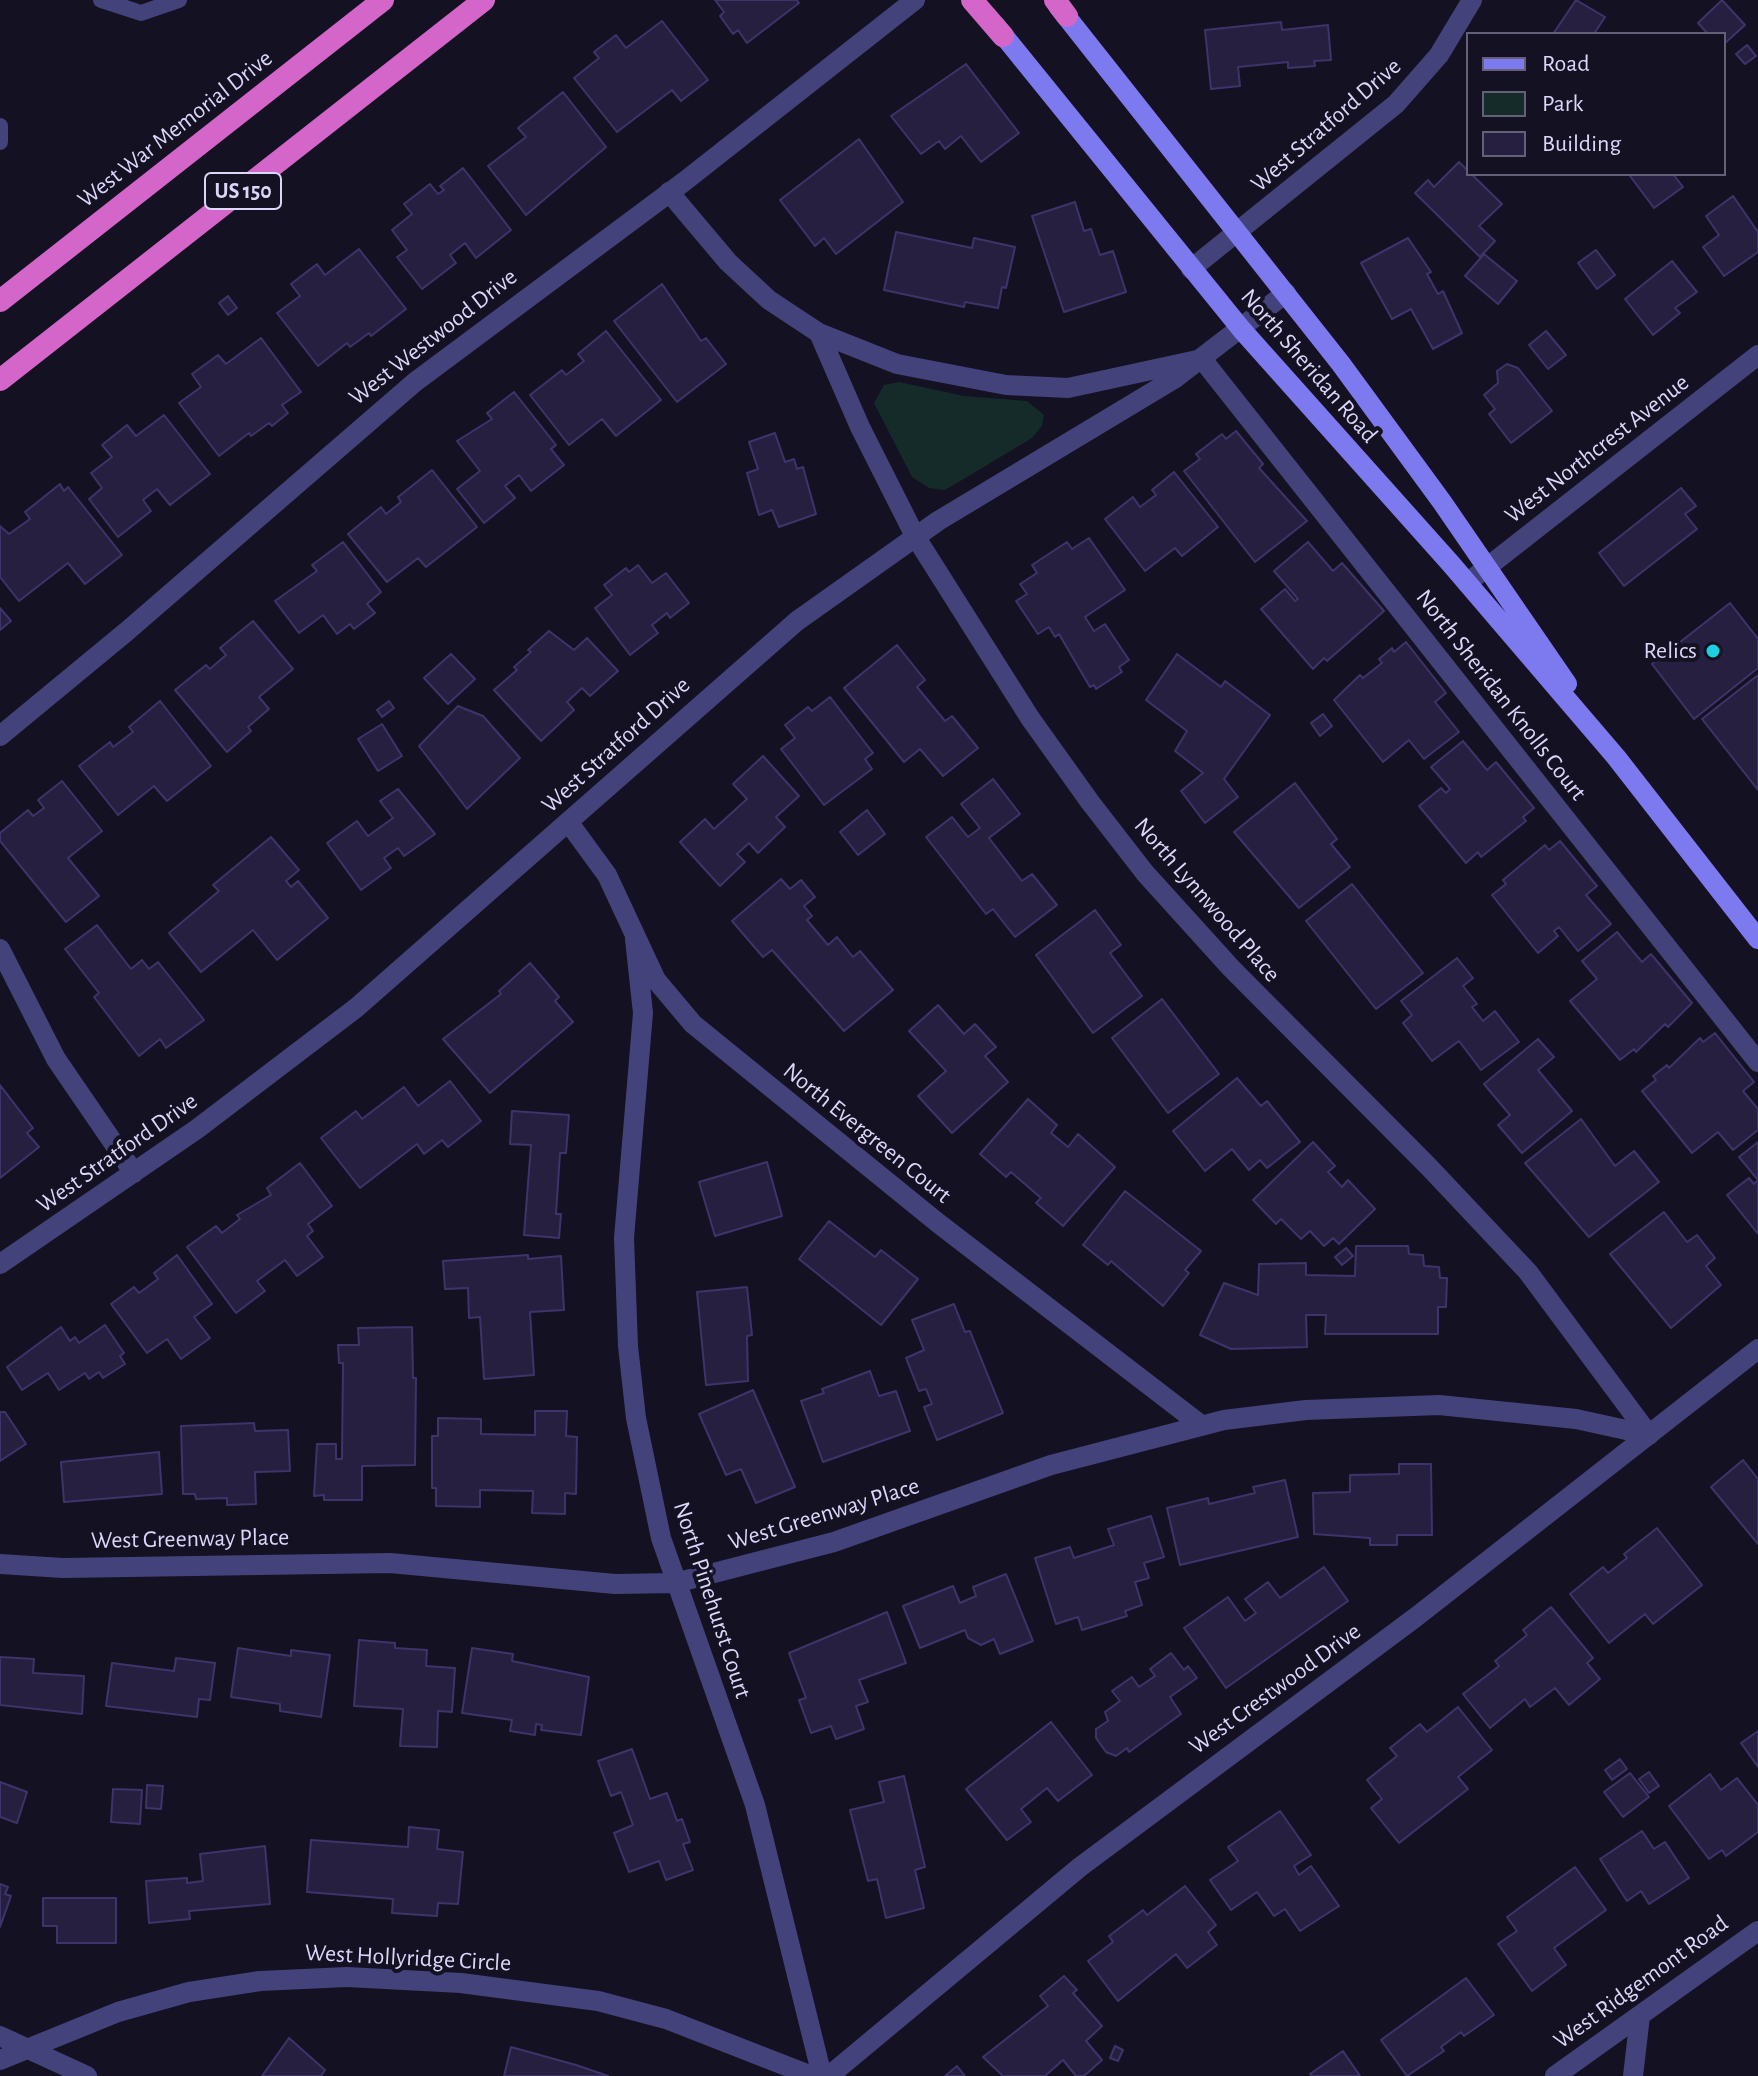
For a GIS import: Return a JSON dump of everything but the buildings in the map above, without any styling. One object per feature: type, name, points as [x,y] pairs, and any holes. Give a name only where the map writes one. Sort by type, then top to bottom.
[{"type":"highway","name":"West War Memorial Drive","points":[[0,301],[383,0]]},
{"type":"highway","name":"US 150","points":[[0,380],[486,0]]},
{"type":"highway","points":[[973,0],[1003,36]]},
{"type":"main road","name":"North Sheridan Road","points":[[1059,5],[1286,293],[1488,567],[1616,757]]},
{"type":"main road","name":"North Sheridan Road","points":[[1003,36],[1242,330],[1467,583],[1616,757],[1758,939]]},
{"type":"street","name":"West Westwood Drive","points":[[0,736],[126,632],[397,396],[669,192],[915,0]]},
{"type":"street","name":"West Stratford Drive","points":[[1191,269],[1396,104],[1439,55],[1472,0]]},
{"type":"street","points":[[669,192],[741,276],[785,312],[819,333],[897,364],[1019,387],[1083,386],[1202,359]]},
{"type":"street","name":"West Stratford Drive","points":[[0,1264],[134,1173],[356,1008],[775,639],[915,536],[1202,359],[1286,293]]},
{"type":"street","name":"North Lynnwood Place","points":[[819,333],[860,427],[915,536],[1030,718],[1127,852],[1258,998],[1428,1166],[1528,1272],[1649,1435]]},
{"type":"street","name":"West Northcrest Avenue","points":[[1467,583],[1758,355]]},
{"type":"street","name":"North Sheridan Knolls Court","points":[[1202,359],[1758,1062]]},
{"type":"street","name":"North Evergreen Court","points":[[569,823],[607,875],[635,939],[670,1001],[714,1043],[938,1223],[1201,1425]]},
{"type":"street","name":"North Pinehurst Court","points":[[635,939],[643,1013],[624,1238],[628,1346],[647,1475],[675,1583],[755,1805],[822,2076]]},
{"type":"street","points":[[0,949],[56,1059],[134,1173]]},
{"type":"street","name":"West Crestwood Drive","points":[[829,2076],[1080,1867],[1349,1668],[1758,1349]]},
{"type":"street","name":"West Greenway Place","points":[[0,1564],[63,1568],[390,1563],[615,1584],[675,1583],[823,1545],[1051,1465],[1201,1425],[1306,1410],[1439,1405],[1576,1419],[1649,1435]]},
{"type":"street","name":"West Ridgemont Road","points":[[1555,2076],[1758,1931]]},
{"type":"street","name":"West Hollyridge Circle","points":[[0,2060],[118,2012],[209,1987],[292,1978],[356,1977],[461,1983],[598,2001],[666,2019],[812,2076]]},
{"type":"street","points":[[1633,2076],[1640,2016]]},
{"type":"street","points":[[0,2036],[87,2076]]},
{"type":"lane","points":[[101,0],[141,13],[179,0]]},
{"type":"lane","points":[[0,126],[0,142]]},
{"type":"green space","points":[[899,382],[964,396],[1027,401],[1044,415],[1042,426],[1032,438],[952,486],[944,490],[929,488],[912,477],[874,403],[884,385]]},
{"type":"place","name":"Relics","points":[[1713,651]]}]
